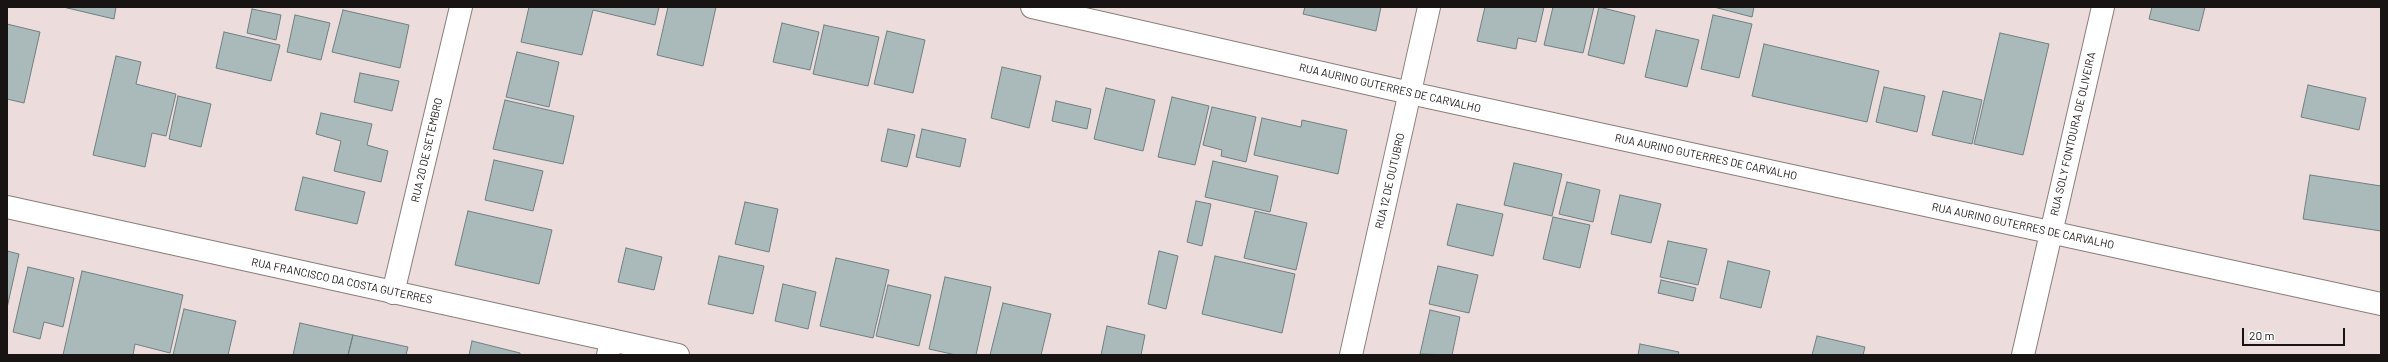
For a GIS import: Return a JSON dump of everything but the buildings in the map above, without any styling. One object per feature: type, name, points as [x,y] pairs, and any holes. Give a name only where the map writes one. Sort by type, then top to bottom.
[{"type":"street","name":"RUA 20 DE SETEMBRO","points":[[393,293],[461,7]]},
{"type":"street","name":"RUA AURINO GUTERRES DE CARVALHO","points":[[1032,7],[1410,93],[2381,304]]},
{"type":"street","name":"RUA 12 DE OUTUBRO","points":[[1351,355],[1429,7]]},
{"type":"street","name":"RUA SOLY FONTOURA DE OLIVEIRA","points":[[2022,355],[2103,7]]},
{"type":"street","name":"RUA FRANCISCO DA COSTA GUTERRES","points":[[7,207],[393,293],[609,347],[678,355]]}]
